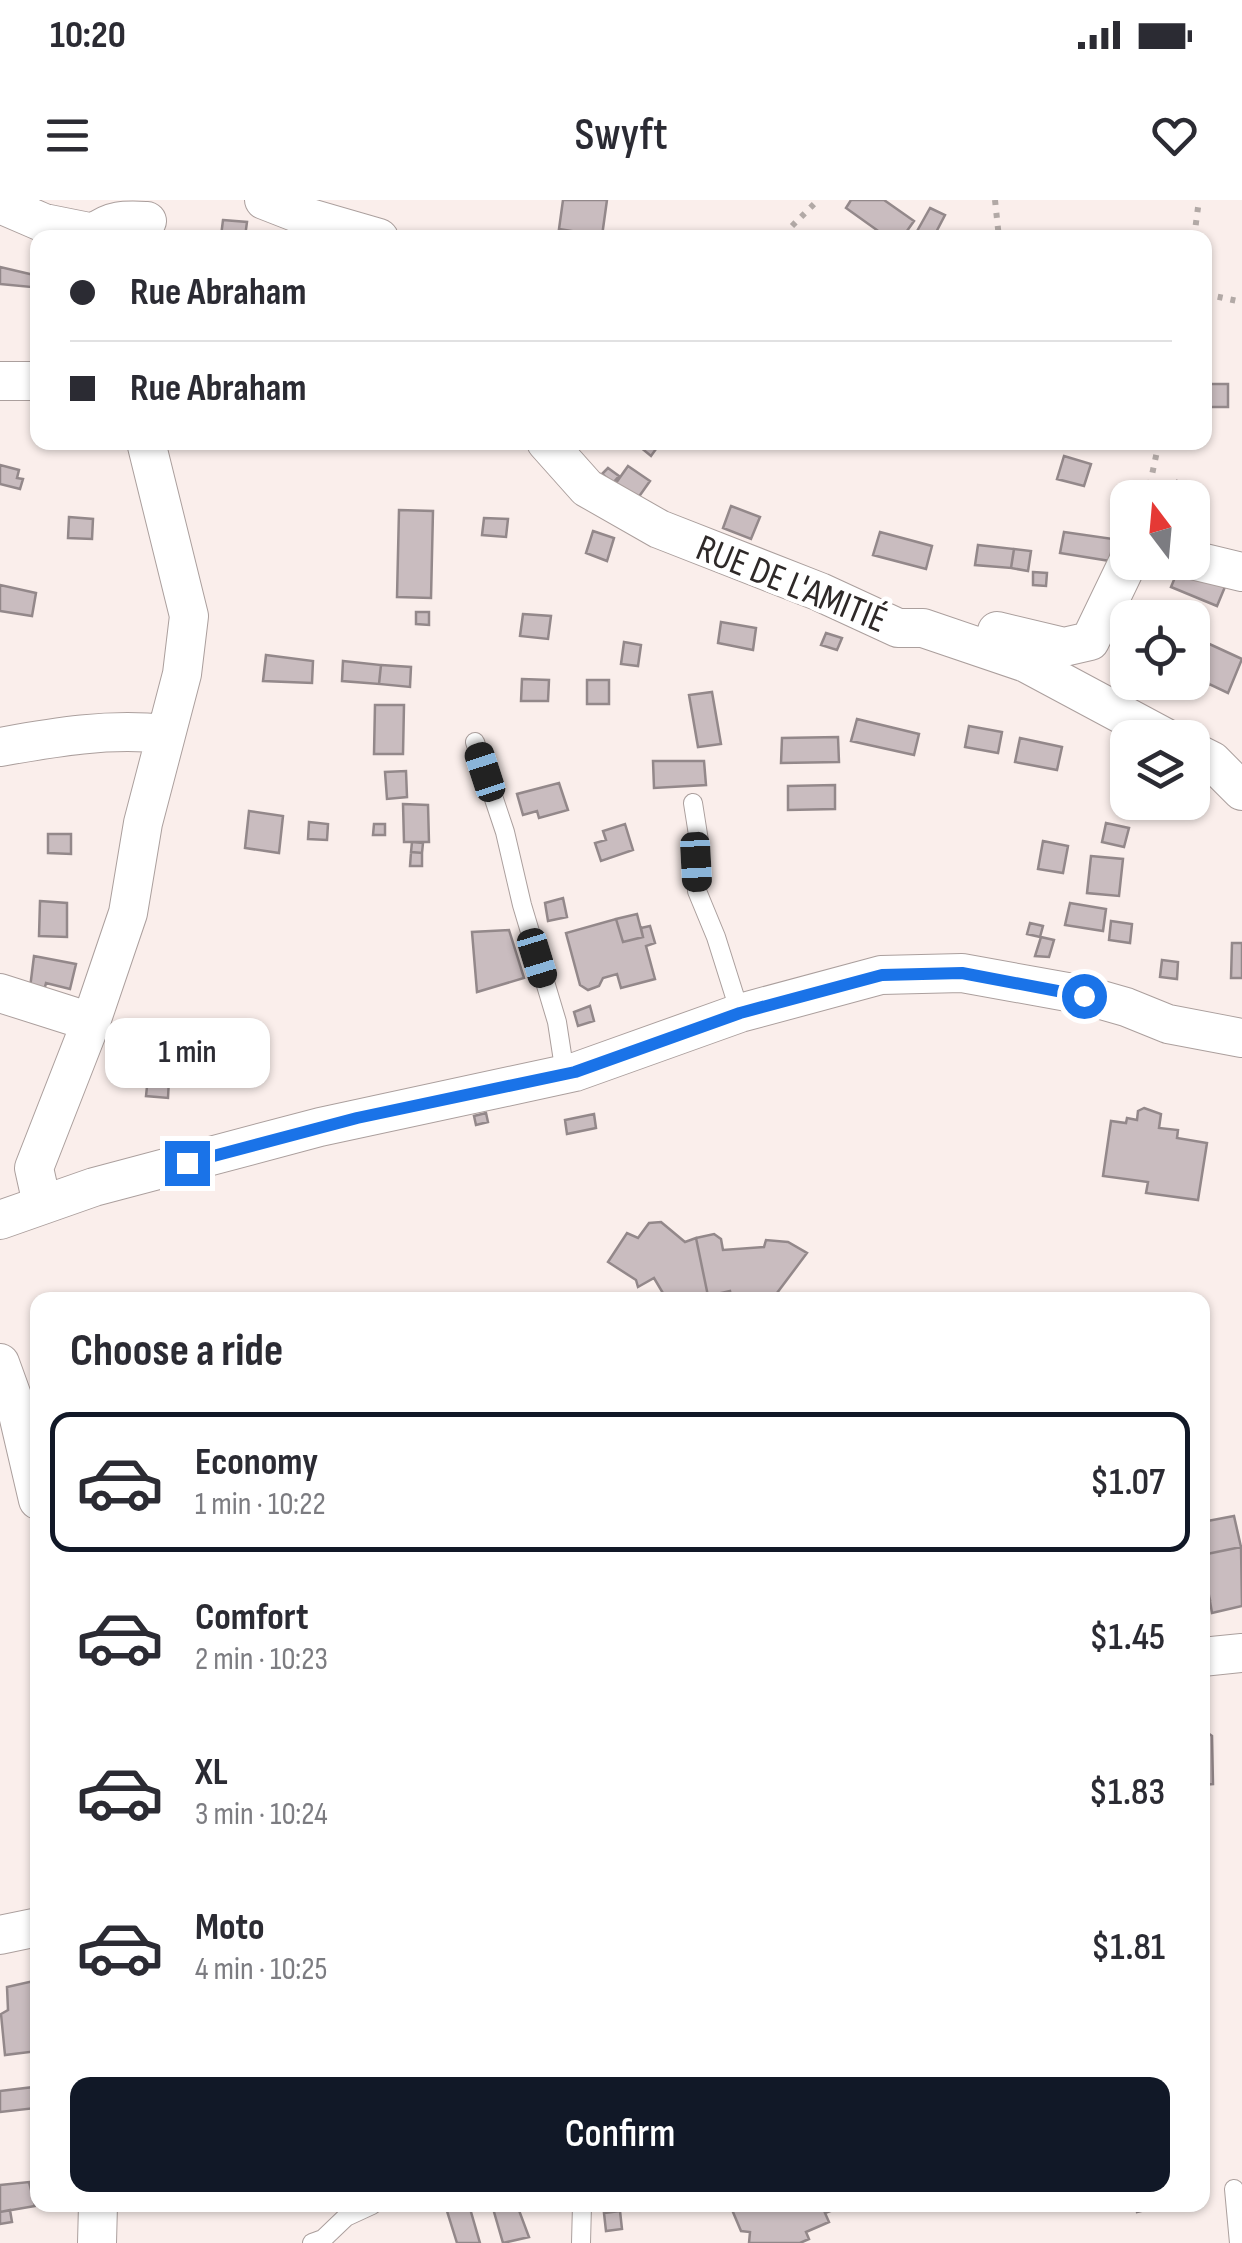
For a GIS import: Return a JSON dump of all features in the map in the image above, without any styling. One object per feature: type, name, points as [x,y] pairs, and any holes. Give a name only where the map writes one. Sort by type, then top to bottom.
[{"type":"street","points":[[264,200],[352,230]]},
{"type":"street","points":[[0,204],[70,230]]},
{"type":"street","points":[[99,230],[106,223],[122,219],[150,220]]},
{"type":"street","points":[[0,381],[30,381]]},
{"type":"street","points":[[42,1204],[34,1168],[91,1022],[128,912],[143,822],[182,674],[189,616],[148,450]]},
{"type":"street","name":"RUE DE L'AMITIÉ","points":[[553,450],[587,488],[659,529],[820,592],[898,628],[923,628],[1026,663],[1132,720]]},
{"type":"street","points":[[1210,564],[1242,572]]},
{"type":"street","points":[[941,633],[967,624],[1064,647],[1090,642],[1119,580]]},
{"type":"street","points":[[0,747],[121,730],[165,734]]},
{"type":"street","points":[[1210,760],[1242,791]]},
{"type":"street","points":[[0,1220],[94,1187],[320,1126],[566,1074],[740,1013],[882,975],[962,973],[1084,996],[1168,1024],[1242,1038]]},
{"type":"street","points":[[0,993],[91,1022]]},
{"type":"street","points":[[0,1363],[30,1467]]},
{"type":"street","points":[[1210,1656],[1242,1653]]},
{"type":"street","points":[[0,1935],[30,1928]]},
{"type":"street","points":[[97,2243],[98,2212]]},
{"type":"lane","points":[[475,742],[557,1022],[566,1074]]},
{"type":"lane","points":[[694,803],[700,841],[697,891],[740,1013]]},
{"type":"lane","points":[[1234,2188],[1239,2243]]},
{"type":"lane","points":[[312,2243],[357,2212]]},
{"type":"lane","points":[[582,2212],[582,2243]]},
{"type":"path","points":[[792,226],[818,200]]},
{"type":"path","points":[[995,200],[998,230]]},
{"type":"path","points":[[1195,230],[1199,200]]},
{"type":"path","points":[[1212,296],[1242,302]]},
{"type":"path","points":[[1151,480],[1157,450]]},
{"type":"building","points":[[563,200],[607,200],[603,230],[559,229]]},
{"type":"building","points":[[851,200],[884,200],[914,221],[908,230],[877,230],[846,208]]},
{"type":"building","points":[[930,208],[945,215],[937,230],[918,230]]},
{"type":"building","points":[[223,220],[247,222],[246,230],[222,230]]},
{"type":"building","points":[[0,267],[30,274],[30,287],[0,284]]},
{"type":"building","points":[[1212,384],[1228,384],[1228,407],[1212,407]]},
{"type":"building","points":[[1064,456],[1091,464],[1084,486],[1057,479]]},
{"type":"building","points":[[0,465],[19,470],[17,478],[23,479],[20,489],[0,484]]},
{"type":"building","points":[[628,466],[650,481],[638,498],[616,483]]},
{"type":"building","points":[[608,468],[619,476],[613,483],[602,474]]},
{"type":"building","points":[[731,506],[760,517],[751,539],[723,528]]},
{"type":"building","points":[[399,510],[433,511],[431,598],[397,597]]},
{"type":"building","points":[[69,517],[93,519],[92,539],[68,538]]},
{"type":"building","points":[[484,518],[508,519],[506,537],[482,535]]},
{"type":"building","points":[[593,531],[614,538],[607,561],[586,553]]},
{"type":"building","points":[[880,532],[932,546],[926,569],[873,555]]},
{"type":"building","points":[[1064,532],[1110,539],[1110,561],[1060,553]]},
{"type":"building","points":[[978,545],[1014,549],[1011,568],[975,565]]},
{"type":"building","points":[[1014,549],[1031,551],[1028,571],[1011,568]]},
{"type":"building","points":[[1033,572],[1047,573],[1046,586],[1033,585]]},
{"type":"building","points":[[1210,575],[1227,582],[1217,606],[1171,587],[1174,580],[1210,580]]},
{"type":"building","points":[[0,585],[36,593],[32,616],[0,611]]},
{"type":"building","points":[[416,612],[429,612],[429,625],[416,624]]},
{"type":"building","points":[[523,614],[551,616],[548,639],[520,636]]},
{"type":"building","points":[[721,622],[756,628],[753,650],[718,643]]},
{"type":"building","points":[[826,633],[842,638],[837,650],[821,645]]},
{"type":"building","points":[[624,642],[641,645],[638,666],[621,664]]},
{"type":"building","points":[[1210,644],[1242,659],[1228,693],[1210,684]]},
{"type":"building","points":[[266,655],[313,661],[312,683],[263,681]]},
{"type":"building","points":[[343,661],[381,665],[379,684],[342,681]]},
{"type":"building","points":[[381,665],[411,667],[410,687],[379,684]]},
{"type":"building","points":[[522,679],[549,680],[548,701],[521,701]]},
{"type":"building","points":[[587,680],[609,680],[609,704],[587,704]]},
{"type":"building","points":[[712,692],[721,744],[698,747],[689,695]]},
{"type":"building","points":[[375,705],[404,705],[403,754],[374,754]]},
{"type":"building","points":[[857,719],[919,734],[914,755],[851,741]]},
{"type":"building","points":[[969,726],[1002,732],[998,753],[965,747]]},
{"type":"building","points":[[838,737],[839,762],[781,763],[782,738]]},
{"type":"building","points":[[1020,738],[1062,747],[1057,770],[1015,762]]},
{"type":"building","points":[[653,761],[704,761],[706,785],[654,788]]},
{"type":"building","points":[[406,771],[407,797],[387,799],[385,772]]},
{"type":"building","points":[[559,783],[568,810],[539,818],[537,811],[523,815],[517,794]]},
{"type":"building","points":[[835,785],[835,809],[788,810],[788,786]]},
{"type":"building","points":[[403,804],[428,805],[429,842],[404,842]]},
{"type":"building","points":[[249,811],[283,816],[279,853],[245,848]]},
{"type":"building","points":[[309,822],[328,824],[327,840],[308,839]]},
{"type":"building","points":[[1106,823],[1129,828],[1124,847],[1102,842]]},
{"type":"building","points":[[374,824],[385,824],[385,835],[373,835]]},
{"type":"building","points":[[625,824],[633,850],[601,861],[595,843],[606,840],[603,831]]},
{"type":"building","points":[[48,834],[71,834],[71,854],[48,853]]},
{"type":"building","points":[[1043,841],[1068,846],[1063,873],[1038,869]]},
{"type":"building","points":[[412,842],[423,843],[422,853],[411,852]]},
{"type":"building","points":[[411,852],[422,853],[422,866],[410,866]]},
{"type":"building","points":[[1091,856],[1123,859],[1119,896],[1087,893]]},
{"type":"building","points":[[563,898],[567,917],[548,921],[545,903]]},
{"type":"building","points":[[40,901],[67,903],[67,937],[39,936]]},
{"type":"building","points":[[1070,903],[1106,909],[1103,931],[1065,925]]},
{"type":"building","points":[[637,914],[643,937],[623,942],[616,919]]},
{"type":"building","points":[[616,919],[623,942],[643,937],[641,928],[650,926],[655,943],[646,946],[655,979],[621,988],[617,974],[603,978],[599,986],[588,990],[580,985],[566,933]]},
{"type":"building","points":[[1111,921],[1132,924],[1130,943],[1109,940]]},
{"type":"building","points":[[1030,923],[1043,926],[1040,937],[1027,934]]},
{"type":"building","points":[[509,930],[524,978],[477,992],[472,932]]},
{"type":"building","points":[[1041,937],[1054,940],[1049,957],[1035,956]]},
{"type":"building","points":[[1232,943],[1242,943],[1242,978],[1231,978]]},
{"type":"building","points":[[34,956],[76,964],[70,989],[46,983],[44,991],[30,988]]},
{"type":"building","points":[[1162,960],[1178,962],[1177,979],[1160,977]]},
{"type":"building","points":[[590,1006],[594,1021],[578,1026],[574,1012]]},
{"type":"building","points":[[148,1077],[169,1079],[168,1098],[146,1096]]},
{"type":"building","points":[[1144,1108],[1161,1114],[1159,1128],[1178,1130],[1177,1138],[1207,1143],[1198,1200],[1146,1193],[1148,1182],[1103,1176],[1111,1121],[1137,1120],[1138,1111]]},
{"type":"building","points":[[486,1113],[488,1122],[476,1125],[474,1116]]},
{"type":"building","points":[[594,1114],[596,1128],[567,1134],[565,1120]]},
{"type":"building","points":[[661,1222],[685,1242],[696,1238],[707,1292],[662,1292],[654,1278],[638,1287],[636,1280],[608,1262],[627,1233],[638,1238],[649,1223]]},
{"type":"building","points":[[714,1234],[721,1239],[723,1250],[764,1247],[766,1240],[788,1242],[807,1253],[778,1292],[707,1292],[696,1238]]},
{"type":"building","points":[[1234,1516],[1241,1547],[1210,1553],[1210,1520]]},
{"type":"building","points":[[1241,1547],[1242,1606],[1212,1613],[1210,1553]]},
{"type":"building","points":[[1210,1735],[1212,1736],[1210,1784]]},
{"type":"building","points":[[30,1982],[30,2052],[5,2055],[1,2014],[8,2010],[7,1987]]},
{"type":"building","points":[[30,2087],[30,2109],[0,2112],[0,2091]]},
{"type":"building","points":[[29,2182],[30,2207],[0,2212],[0,2185]]},
{"type":"building","points":[[10,2210],[12,2222],[0,2224],[0,2212]]},
{"type":"building","points":[[447,2212],[471,2212],[480,2243],[457,2243]]},
{"type":"building","points":[[494,2212],[520,2212],[529,2237],[503,2243]]},
{"type":"building","points":[[620,2212],[622,2229],[606,2231],[604,2213]]},
{"type":"building","points":[[733,2212],[828,2212],[829,2222],[806,2232],[809,2239],[800,2243],[749,2243],[750,2232],[741,2231]]},
{"type":"route","points":[[187,1163],[394,1109],[575,1072],[740,1013],[882,975],[962,973],[1084,996]]}]
